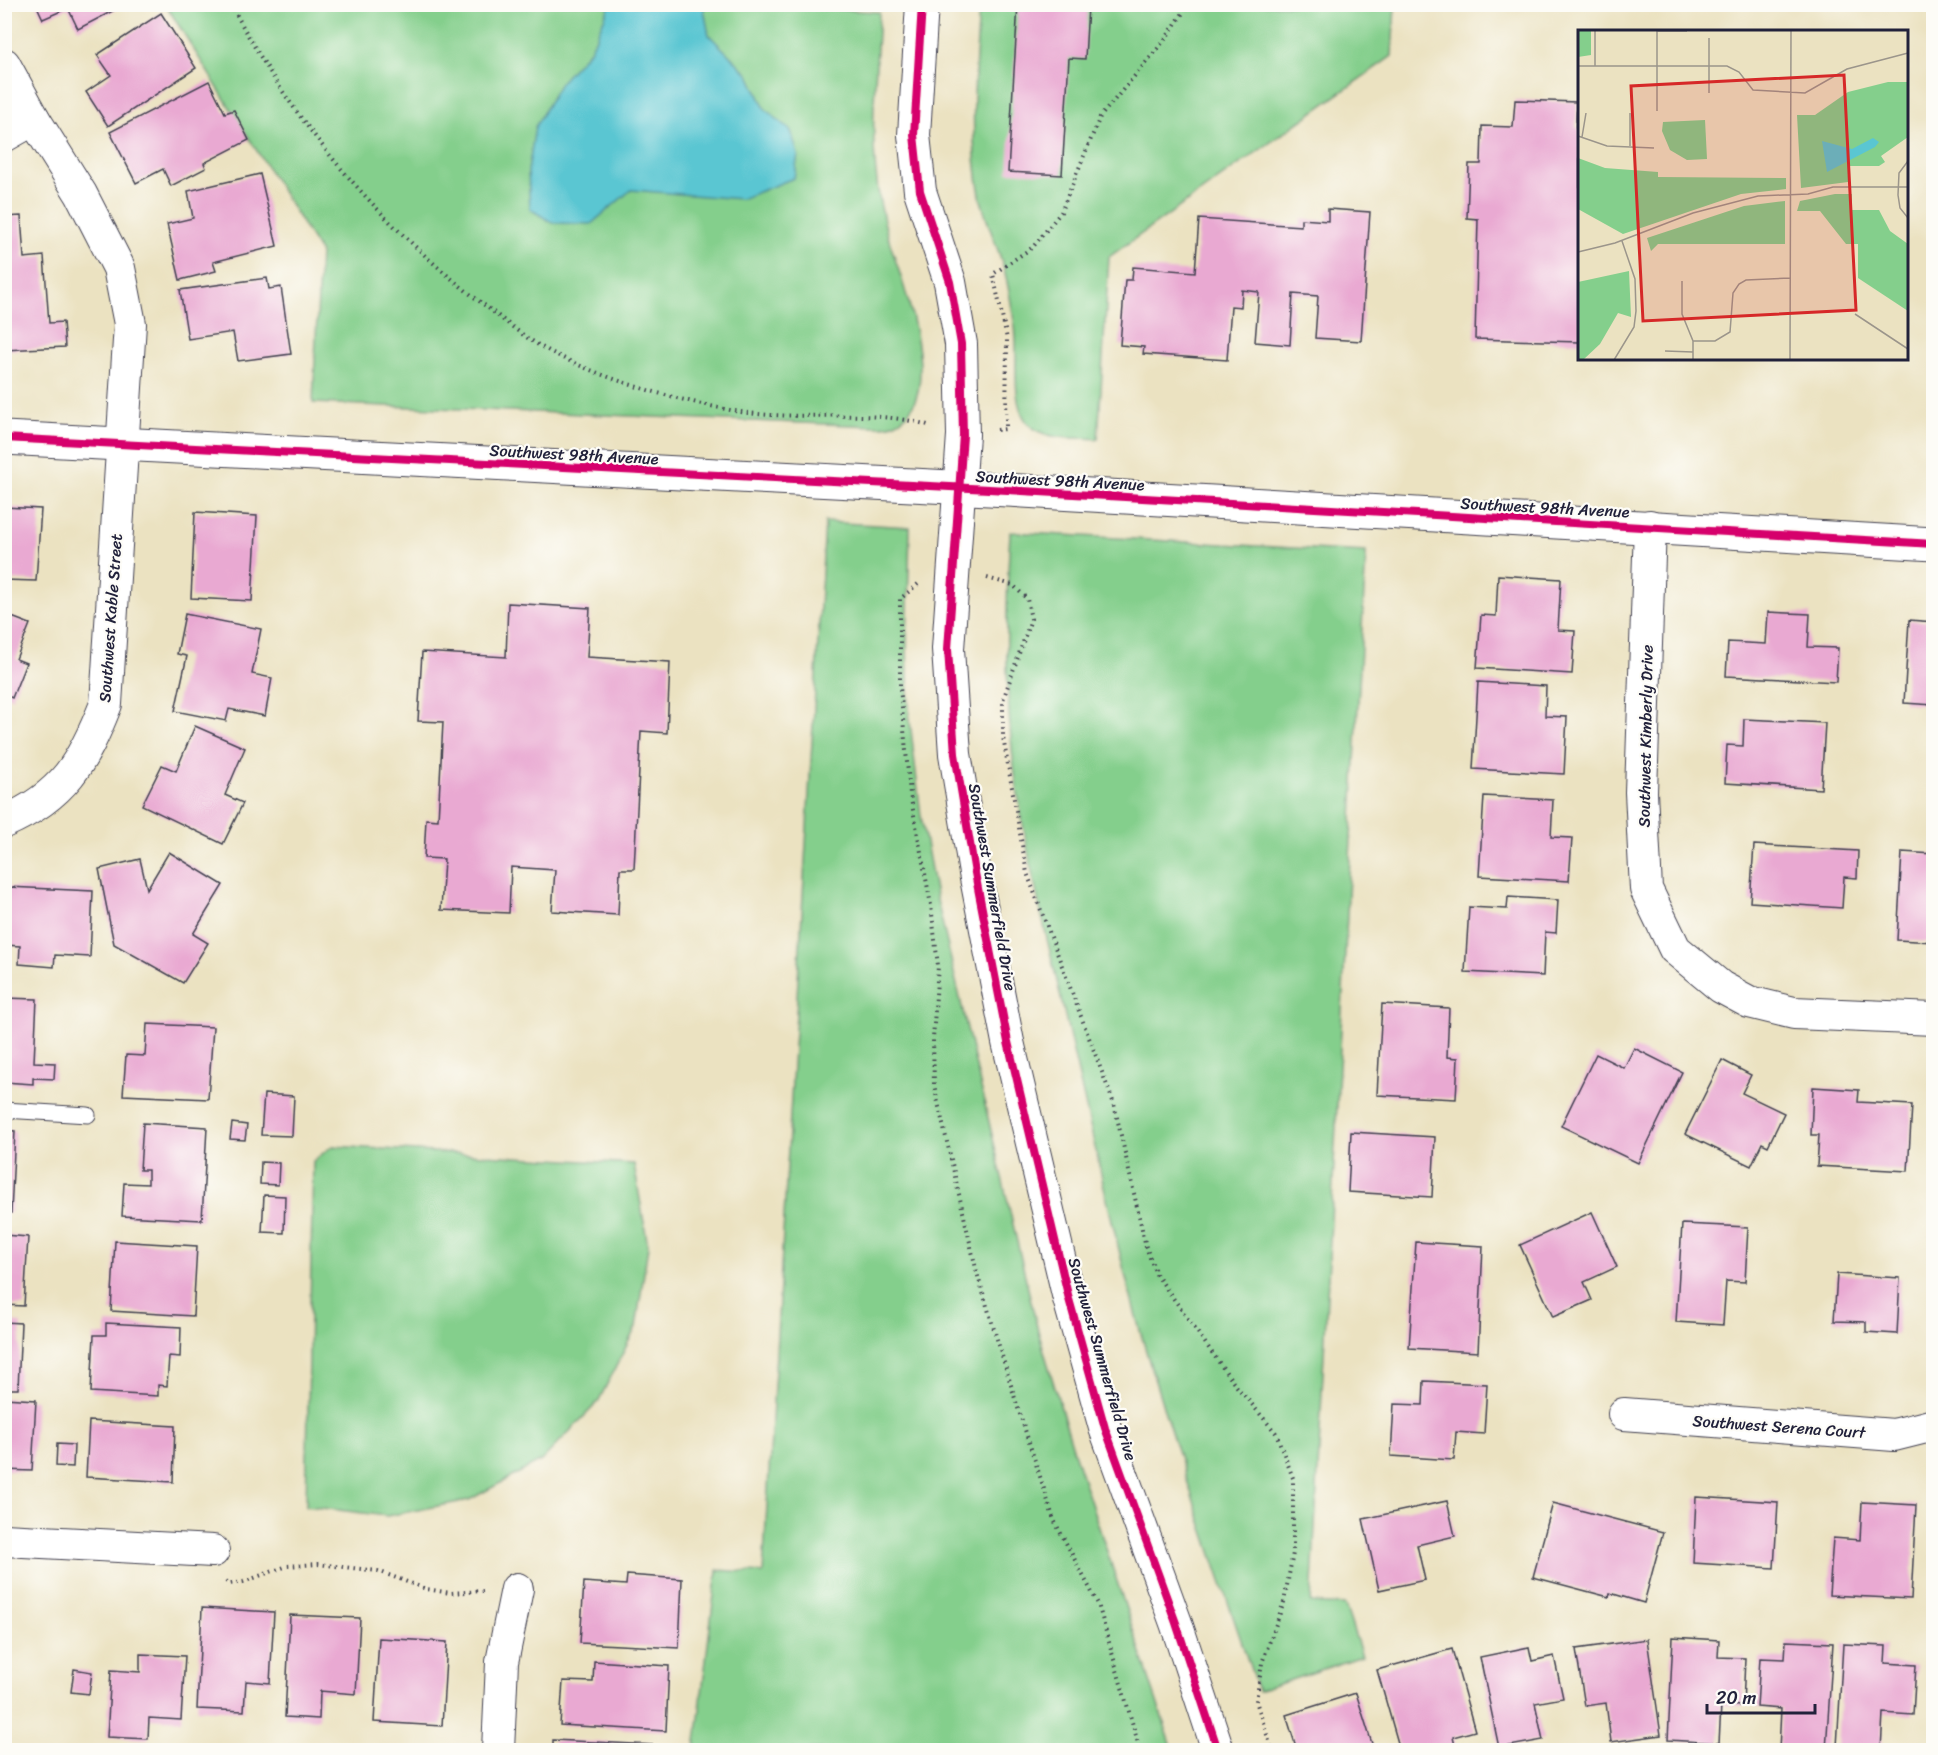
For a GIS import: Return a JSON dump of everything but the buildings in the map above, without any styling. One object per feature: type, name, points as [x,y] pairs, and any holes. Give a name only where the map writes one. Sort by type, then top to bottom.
[{"type":"street","name":"Southwest Summerfield Drive","points":[[922,4],[914,135],[920,191],[950,282],[961,344],[963,435],[948,649],[955,754],[975,873],[1008,1042],[1069,1299],[1105,1428],[1176,1623],[1218,1750]]},
{"type":"street","name":"Southwest Kable Street","points":[[4,64],[34,119],[81,194],[119,268],[130,324],[106,704],[88,749],[61,786],[26,813],[4,822]]},
{"type":"street","points":[[4,136],[34,119]]},
{"type":"street","name":"Southwest 98th Avenue","points":[[4,438],[1650,526],[1934,544]]},
{"type":"street","name":"Southwest Kimberly Drive","points":[[1650,526],[1641,792],[1646,889],[1675,949],[1721,987],[1749,1002],[1794,1012],[1934,1019]]},
{"type":"street","name":"Southwest Serena Court","points":[[1624,1414],[1894,1435],[1934,1425]]},
{"type":"street","points":[[4,1540],[213,1551]]},
{"type":"street","points":[[498,1750],[502,1662],[517,1589]]},
{"type":"lane","points":[[4,1110],[88,1115]]},
{"type":"path","points":[[231,4],[256,53],[342,173],[439,271],[503,320],[556,355],[642,390],[733,411],[880,418],[920,423],[963,435],[1006,429],[1007,339],[993,274],[1033,247],[1061,212],[1100,117],[1164,41],[1189,4]]},
{"type":"path","points":[[1140,1750],[1098,1604],[1054,1521],[1017,1405],[977,1273],[934,1085],[933,1039],[938,966],[931,905],[910,794],[900,687],[900,599],[921,581],[991,578],[1013,585],[1027,599],[1031,619],[1003,700],[1004,737],[1027,873],[1114,1104],[1146,1247],[1156,1274],[1233,1382],[1276,1433],[1293,1479],[1293,1553],[1284,1602],[1262,1663],[1256,1701],[1272,1750]]},
{"type":"path","points":[[213,1551],[220,1576],[229,1584],[243,1582],[287,1566],[318,1564],[378,1571],[426,1589],[451,1593],[517,1589]]},
{"type":"green space","points":[[747,4],[879,12],[874,153],[883,215],[911,309],[917,338],[920,366],[918,391],[910,411],[893,424],[875,426],[313,403],[320,252],[166,5]]},
{"type":"green space","points":[[979,5],[1395,5],[1392,56],[1109,257],[1098,439],[1059,437],[1041,432],[1026,421],[1021,412],[1016,376],[1015,327],[1010,298],[1004,269],[982,204],[976,171],[974,100]]},
{"type":"green space","points":[[825,522],[910,527],[907,646],[909,712],[921,816],[936,896],[1038,1331],[1075,1455],[1173,1750],[695,1750],[717,1570],[763,1573]]},
{"type":"green space","points":[[1010,532],[1366,552],[1311,1603],[1345,1605],[1362,1656],[1258,1691],[1181,1464],[1139,1327],[1112,1222],[1037,894],[1014,768],[1008,701],[1007,599]]},
{"type":"green space","points":[[332,1146],[634,1164],[648,1246],[636,1327],[598,1402],[541,1461],[469,1500],[387,1516],[306,1506],[313,1161]]},
{"type":"water","points":[[610,5],[703,5],[709,35],[749,75],[765,109],[791,131],[798,155],[794,178],[741,199],[631,190],[591,224],[553,223],[530,209],[528,171],[535,127],[560,83],[591,49]]},
{"type":"cycle path","points":[[922,4],[914,135],[920,191],[950,282],[961,344],[963,435],[948,649],[955,754],[975,873],[1008,1042],[1069,1299],[1105,1428],[1176,1623],[1218,1750]]},
{"type":"cycle path","points":[[4,438],[989,489],[1934,544]]}]
